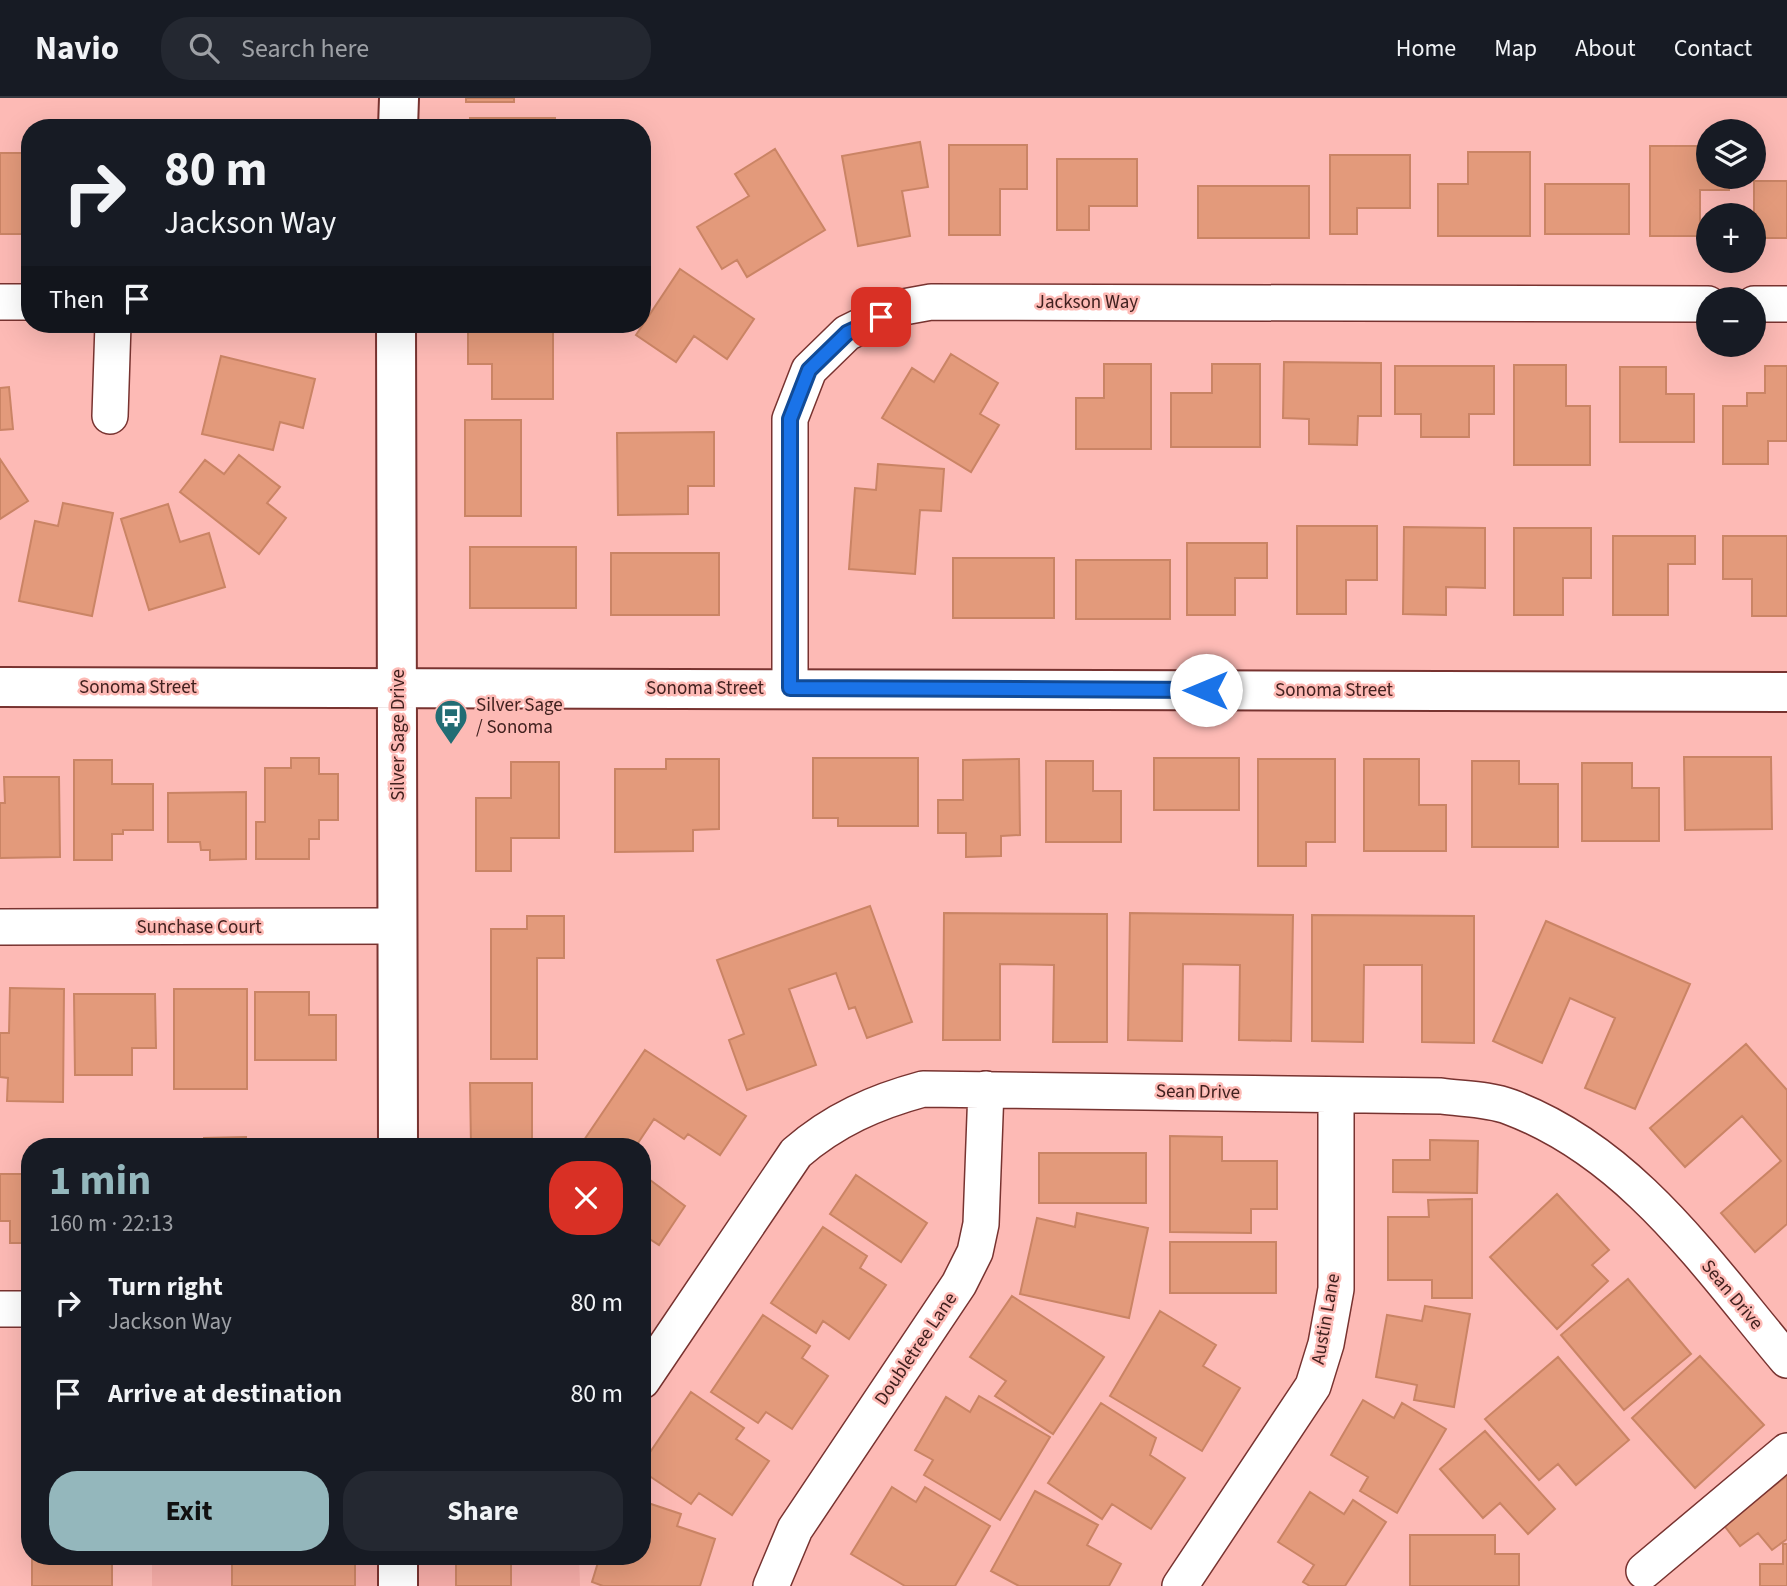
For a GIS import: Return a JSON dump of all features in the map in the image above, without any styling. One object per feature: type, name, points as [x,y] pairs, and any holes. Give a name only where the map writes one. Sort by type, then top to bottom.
[{"type":"street","points":[[398,119],[399,98]]},
{"type":"street","points":[[0,302],[21,302]]},
{"type":"street","name":"Jackson Way","points":[[790,688],[790,419],[809,370],[847,333],[898,308],[931,302],[1696,304]]},
{"type":"street","points":[[1766,304],[1787,304]]},
{"type":"street","points":[[110,416],[113,333]]},
{"type":"street","name":"Silver Sage Drive","points":[[396,333],[398,1138]]},
{"type":"street","name":"Sonoma Street","points":[[0,687],[1787,692]]},
{"type":"street","name":"Sunchase Court","points":[[0,927],[398,926]]},
{"type":"street","name":"Sean Drive","points":[[651,1368],[796,1153],[823,1130],[878,1101],[923,1089],[1441,1096],[1507,1105],[1567,1132],[1629,1179],[1659,1207],[1787,1360]]},
{"type":"street","name":"Doubletree Lane","points":[[771,1586],[795,1529],[959,1284],[975,1252],[981,1224],[986,1089]]},
{"type":"street","name":"Austin Lane","points":[[1180,1586],[1313,1386],[1326,1344],[1336,1289],[1336,1095]]},
{"type":"street","points":[[0,1309],[21,1309]]},
{"type":"street","points":[[1644,1571],[1787,1451]]},
{"type":"street","points":[[398,1565],[398,1586]]},
{"type":"shaded area","points":[[152,1565],[579,1565],[580,1586],[152,1586]]},
{"type":"building","points":[[466,98],[514,98],[514,102],[466,102]]},
{"type":"building","points":[[470,118],[555,118],[555,119]]},
{"type":"building","points":[[920,142],[928,187],[902,191],[910,236],[858,246],[842,156]]},
{"type":"building","points":[[949,145],[1027,145],[1027,189],[1000,189],[1000,235],[949,235]]},
{"type":"building","points":[[1650,146],[1696,146],[1696,189],[1729,190],[1700,190],[1700,203],[1696,203],[1696,236],[1650,236]]},
{"type":"building","points":[[775,149],[825,230],[747,277],[737,260],[722,269],[697,227],[749,196],[735,174]]},
{"type":"building","points":[[1468,152],[1530,152],[1530,236],[1438,236],[1438,184],[1468,184]]},
{"type":"building","points":[[0,153],[21,153],[21,234],[0,234]]},
{"type":"building","points":[[1330,155],[1410,155],[1410,208],[1357,208],[1357,234],[1330,234]]},
{"type":"building","points":[[1057,159],[1137,159],[1137,206],[1089,206],[1089,230],[1057,230]]},
{"type":"building","points":[[1766,181],[1787,181],[1787,238],[1766,238],[1766,203],[1754,203],[1754,189],[1766,189]]},
{"type":"building","points":[[1545,184],[1629,184],[1629,234],[1545,234]]},
{"type":"building","points":[[1198,186],[1309,186],[1309,238],[1198,238]]},
{"type":"building","points":[[680,269],[754,319],[727,359],[694,336],[676,362],[636,335],[651,333],[651,312]]},
{"type":"building","points":[[468,333],[553,333],[553,399],[492,399],[492,364],[468,364]]},
{"type":"building","points":[[951,354],[998,383],[980,414],[999,425],[971,472],[882,418],[912,368],[934,382]]},
{"type":"building","points":[[221,356],[315,379],[303,428],[280,422],[273,450],[202,434]]},
{"type":"building","points":[[1284,362],[1381,363],[1381,416],[1358,416],[1357,445],[1309,444],[1309,419],[1283,418]]},
{"type":"building","points":[[1104,364],[1151,364],[1151,449],[1076,449],[1076,398],[1104,398]]},
{"type":"building","points":[[1212,364],[1260,364],[1260,447],[1171,447],[1171,393],[1212,393]]},
{"type":"building","points":[[1514,365],[1566,365],[1566,406],[1590,406],[1590,465],[1514,465]]},
{"type":"building","points":[[1395,366],[1494,366],[1494,414],[1469,414],[1469,437],[1421,437],[1421,414],[1395,414]]},
{"type":"building","points":[[1765,366],[1787,366],[1787,441],[1768,441],[1768,464],[1723,464],[1723,406],[1747,406],[1747,393],[1765,393]]},
{"type":"building","points":[[1620,367],[1666,367],[1666,394],[1694,394],[1694,442],[1620,442]]},
{"type":"building","points":[[9,387],[13,429],[0,430],[0,388]]},
{"type":"building","points":[[465,420],[521,420],[521,516],[465,516]]},
{"type":"building","points":[[714,432],[714,486],[688,486],[688,514],[618,515],[617,433]]},
{"type":"building","points":[[239,455],[280,487],[267,503],[286,518],[259,554],[180,492],[205,460],[224,474]]},
{"type":"building","points":[[0,459],[28,501],[0,519]]},
{"type":"building","points":[[878,464],[944,469],[941,511],[920,510],[915,574],[849,569],[855,488],[876,490]]},
{"type":"building","points":[[63,503],[113,513],[92,616],[19,601],[35,521],[58,526]]},
{"type":"building","points":[[168,504],[180,542],[209,533],[225,587],[149,610],[121,519]]},
{"type":"building","points":[[1297,526],[1377,526],[1377,580],[1346,580],[1346,614],[1297,614]]},
{"type":"building","points":[[1404,527],[1485,528],[1485,588],[1446,587],[1446,615],[1403,614]]},
{"type":"building","points":[[1514,528],[1591,528],[1591,578],[1563,578],[1563,615],[1514,615]]},
{"type":"building","points":[[1613,536],[1695,536],[1695,564],[1668,564],[1668,615],[1613,615]]},
{"type":"building","points":[[1723,536],[1787,536],[1787,616],[1752,616],[1752,579],[1723,579]]},
{"type":"building","points":[[1187,543],[1267,543],[1267,578],[1235,578],[1235,615],[1187,615]]},
{"type":"building","points":[[470,547],[576,547],[576,608],[470,608]]},
{"type":"building","points":[[611,553],[719,553],[719,615],[611,615]]},
{"type":"building","points":[[953,558],[1054,558],[1054,618],[953,618]]},
{"type":"building","points":[[1076,560],[1170,560],[1170,619],[1076,619]]},
{"type":"building","points":[[1684,757],[1771,757],[1772,829],[1685,830]]},
{"type":"building","points":[[291,758],[319,758],[319,774],[338,774],[338,820],[319,820],[319,839],[309,839],[309,859],[256,859],[256,822],[265,822],[265,768],[291,768]]},
{"type":"building","points":[[813,758],[918,758],[918,826],[838,826],[838,818],[813,818]]},
{"type":"building","points":[[1154,758],[1239,758],[1239,810],[1154,810]]},
{"type":"building","points":[[666,759],[719,759],[719,829],[693,830],[693,851],[615,852],[615,769],[666,769]]},
{"type":"building","points":[[1019,759],[1020,835],[1001,836],[1001,856],[966,857],[966,833],[938,833],[938,800],[963,800],[963,760]]},
{"type":"building","points":[[1258,759],[1335,759],[1335,842],[1306,842],[1306,866],[1258,866]]},
{"type":"building","points":[[1364,759],[1419,759],[1419,805],[1446,805],[1446,851],[1364,851]]},
{"type":"building","points":[[74,760],[112,760],[112,784],[153,784],[153,830],[123,830],[123,834],[112,834],[112,860],[74,860]]},
{"type":"building","points":[[1046,761],[1093,761],[1093,791],[1121,791],[1121,842],[1046,842]]},
{"type":"building","points":[[1472,761],[1519,761],[1519,784],[1558,784],[1558,847],[1472,847]]},
{"type":"building","points":[[511,762],[559,762],[559,838],[511,838],[511,871],[476,871],[476,798],[511,798]]},
{"type":"building","points":[[1582,763],[1632,763],[1632,788],[1659,788],[1659,841],[1582,841]]},
{"type":"building","points":[[4,777],[59,777],[60,857],[0,858],[0,803],[5,803]]},
{"type":"building","points":[[246,792],[246,859],[210,860],[210,850],[201,850],[200,842],[168,842],[168,793]]},
{"type":"building","points":[[870,906],[912,1022],[867,1038],[855,1007],[849,1009],[836,973],[789,989],[816,1065],[747,1090],[729,1040],[744,1034],[717,960]]},
{"type":"building","points":[[944,913],[1107,914],[1107,1042],[1053,1042],[1054,965],[1000,964],[1000,1040],[943,1040]]},
{"type":"building","points":[[1130,913],[1293,915],[1291,1041],[1239,1040],[1240,965],[1183,964],[1182,1041],[1128,1040]]},
{"type":"building","points":[[1312,915],[1474,916],[1474,1043],[1422,1042],[1422,965],[1364,965],[1363,1042],[1312,1041]]},
{"type":"building","points":[[527,916],[564,916],[564,958],[537,958],[537,1059],[491,1059],[491,929],[527,929]]},
{"type":"building","points":[[1546,921],[1690,984],[1635,1109],[1585,1088],[1615,1018],[1570,998],[1542,1063],[1493,1041]]},
{"type":"building","points":[[10,988],[64,989],[63,1102],[7,1101],[8,1078],[0,1077],[0,1033],[9,1033]]},
{"type":"building","points":[[174,989],[247,989],[247,1089],[174,1089]]},
{"type":"building","points":[[255,992],[309,992],[309,1015],[336,1015],[336,1060],[255,1060]]},
{"type":"building","points":[[74,994],[155,994],[156,1048],[132,1048],[132,1075],[75,1075]]},
{"type":"building","points":[[1746,1044],[1787,1090],[1787,1224],[1755,1252],[1721,1213],[1781,1161],[1742,1116],[1685,1167],[1650,1128]]},
{"type":"building","points":[[645,1050],[746,1116],[720,1155],[688,1134],[684,1139],[654,1119],[641,1138],[585,1138]]},
{"type":"building","points":[[470,1083],[532,1083],[532,1138],[471,1138]]},
{"type":"building","points":[[1170,1136],[1222,1137],[1222,1161],[1277,1161],[1277,1209],[1251,1209],[1251,1233],[1170,1232]]},
{"type":"building","points":[[1430,1140],[1478,1141],[1477,1193],[1393,1192],[1393,1160],[1430,1160]]},
{"type":"building","points":[[1039,1153],[1146,1153],[1146,1203],[1039,1203]]},
{"type":"building","points":[[0,1174],[21,1174],[21,1243],[10,1243],[10,1221],[0,1221]]},
{"type":"building","points":[[856,1175],[927,1223],[901,1262],[830,1214]]},
{"type":"building","points":[[651,1181],[685,1206],[659,1245],[651,1240]]},
{"type":"building","points":[[1557,1194],[1609,1250],[1592,1265],[1608,1281],[1557,1329],[1490,1257]]},
{"type":"building","points":[[1472,1199],[1472,1298],[1432,1298],[1432,1280],[1388,1280],[1388,1217],[1429,1217],[1428,1200]]},
{"type":"building","points":[[1077,1213],[1148,1228],[1129,1318],[1020,1294],[1037,1218],[1075,1227]]},
{"type":"building","points":[[823,1227],[867,1256],[860,1268],[886,1285],[849,1339],[823,1321],[816,1333],[771,1303]]},
{"type":"building","points":[[1170,1242],[1276,1242],[1276,1293],[1170,1293]]},
{"type":"building","points":[[1628,1279],[1691,1354],[1624,1410],[1561,1335]]},
{"type":"building","points":[[1012,1296],[1104,1357],[1053,1434],[995,1396],[1006,1381],[970,1357]]},
{"type":"building","points":[[1425,1306],[1470,1314],[1454,1407],[1414,1400],[1417,1385],[1376,1377],[1387,1315],[1422,1321]]},
{"type":"building","points":[[1160,1311],[1216,1345],[1203,1366],[1240,1388],[1202,1451],[1110,1396]]},
{"type":"building","points":[[763,1315],[810,1346],[802,1358],[828,1376],[792,1429],[766,1412],[758,1423],[711,1392]]},
{"type":"building","points":[[1700,1356],[1764,1425],[1695,1488],[1632,1418]]},
{"type":"building","points":[[1558,1357],[1629,1440],[1576,1485],[1558,1464],[1539,1480],[1485,1419]]},
{"type":"building","points":[[691,1392],[744,1428],[736,1439],[769,1461],[732,1515],[699,1493],[691,1504],[651,1477],[651,1451]]},
{"type":"building","points":[[979,1396],[1050,1437],[1000,1520],[924,1475],[933,1460],[915,1450],[946,1397],[970,1412]]},
{"type":"building","points":[[1363,1400],[1394,1418],[1402,1403],[1446,1429],[1397,1513],[1360,1491],[1368,1477],[1331,1455]]},
{"type":"building","points":[[1101,1403],[1156,1438],[1150,1455],[1185,1478],[1151,1529],[1112,1504],[1102,1519],[1048,1483]]},
{"type":"building","points":[[1485,1431],[1555,1509],[1528,1534],[1500,1503],[1483,1518],[1440,1469]]},
{"type":"building","points":[[1787,1476],[1787,1539],[1772,1550],[1758,1533],[1740,1546],[1723,1524]]},
{"type":"building","points":[[892,1487],[916,1502],[925,1487],[990,1526],[955,1586],[905,1586],[851,1554]]},
{"type":"building","points":[[1035,1491],[1098,1525],[1087,1545],[1121,1564],[1109,1586],[1019,1586],[991,1571]]},
{"type":"building","points":[[1310,1492],[1344,1514],[1353,1500],[1386,1522],[1345,1586],[1310,1586],[1303,1582],[1314,1565],[1278,1542]]},
{"type":"building","points":[[651,1504],[681,1514],[677,1526],[715,1539],[700,1586],[603,1586],[592,1582],[597,1565],[651,1565]]},
{"type":"building","points":[[1410,1535],[1495,1535],[1495,1554],[1519,1554],[1519,1586],[1410,1586]]},
{"type":"building","points":[[1783,1544],[1787,1544],[1787,1586],[1760,1586],[1760,1564],[1783,1564]]},
{"type":"building","points":[[32,1565],[112,1565],[112,1586],[32,1586]]},
{"type":"building","points":[[232,1565],[355,1565],[355,1586],[232,1586]]},
{"type":"building","points":[[456,1565],[511,1565],[511,1586],[456,1586]]},
{"type":"place","name":"Silver Sage / Sonoma","points":[[451,746]]},
{"type":"route","points":[[881,317],[847,333],[809,370],[790,419],[790,688],[1206,690]]}]
